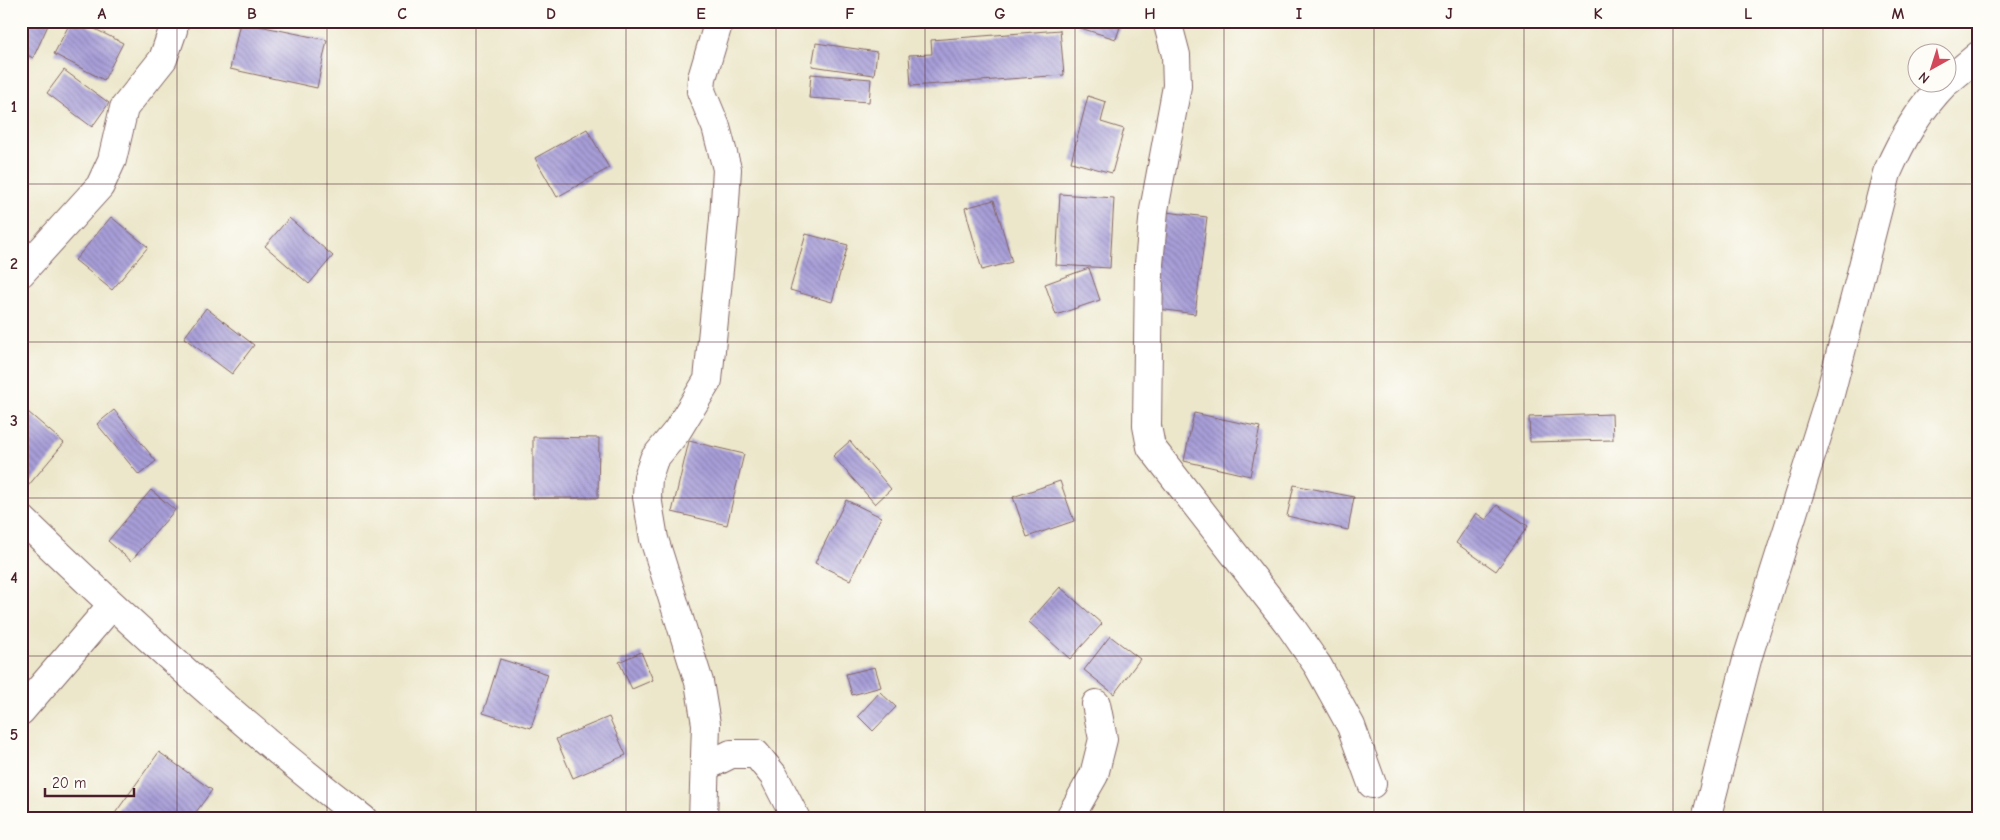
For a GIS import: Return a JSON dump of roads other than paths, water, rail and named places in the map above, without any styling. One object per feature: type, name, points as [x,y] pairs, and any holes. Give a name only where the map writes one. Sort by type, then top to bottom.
[{"type":"street","points":[[21,272],[100,186],[112,160],[124,108],[162,59],[174,30],[174,21]]},
{"type":"street","points":[[703,819],[706,724],[698,682],[654,540],[647,497],[648,477],[654,459],[677,431],[708,380],[727,169],[716,127],[701,91],[702,78],[719,21]]},
{"type":"street","points":[[1167,21],[1176,55],[1178,86],[1154,210],[1149,264],[1147,426],[1151,447],[1291,627],[1318,666],[1351,726],[1372,784]]},
{"type":"street","points":[[1958,73],[1979,55]]},
{"type":"street","points":[[1706,819],[1748,656],[1828,402],[1887,173],[1902,139],[1923,106],[1937,92]]},
{"type":"street","points":[[21,518],[112,605],[217,700],[304,774],[363,819]]},
{"type":"street","points":[[21,711],[112,605]]},
{"type":"street","points":[[1069,819],[1094,775],[1103,739],[1096,704]]},
{"type":"street","points":[[705,767],[731,754],[756,754],[774,776],[796,819]]}]
